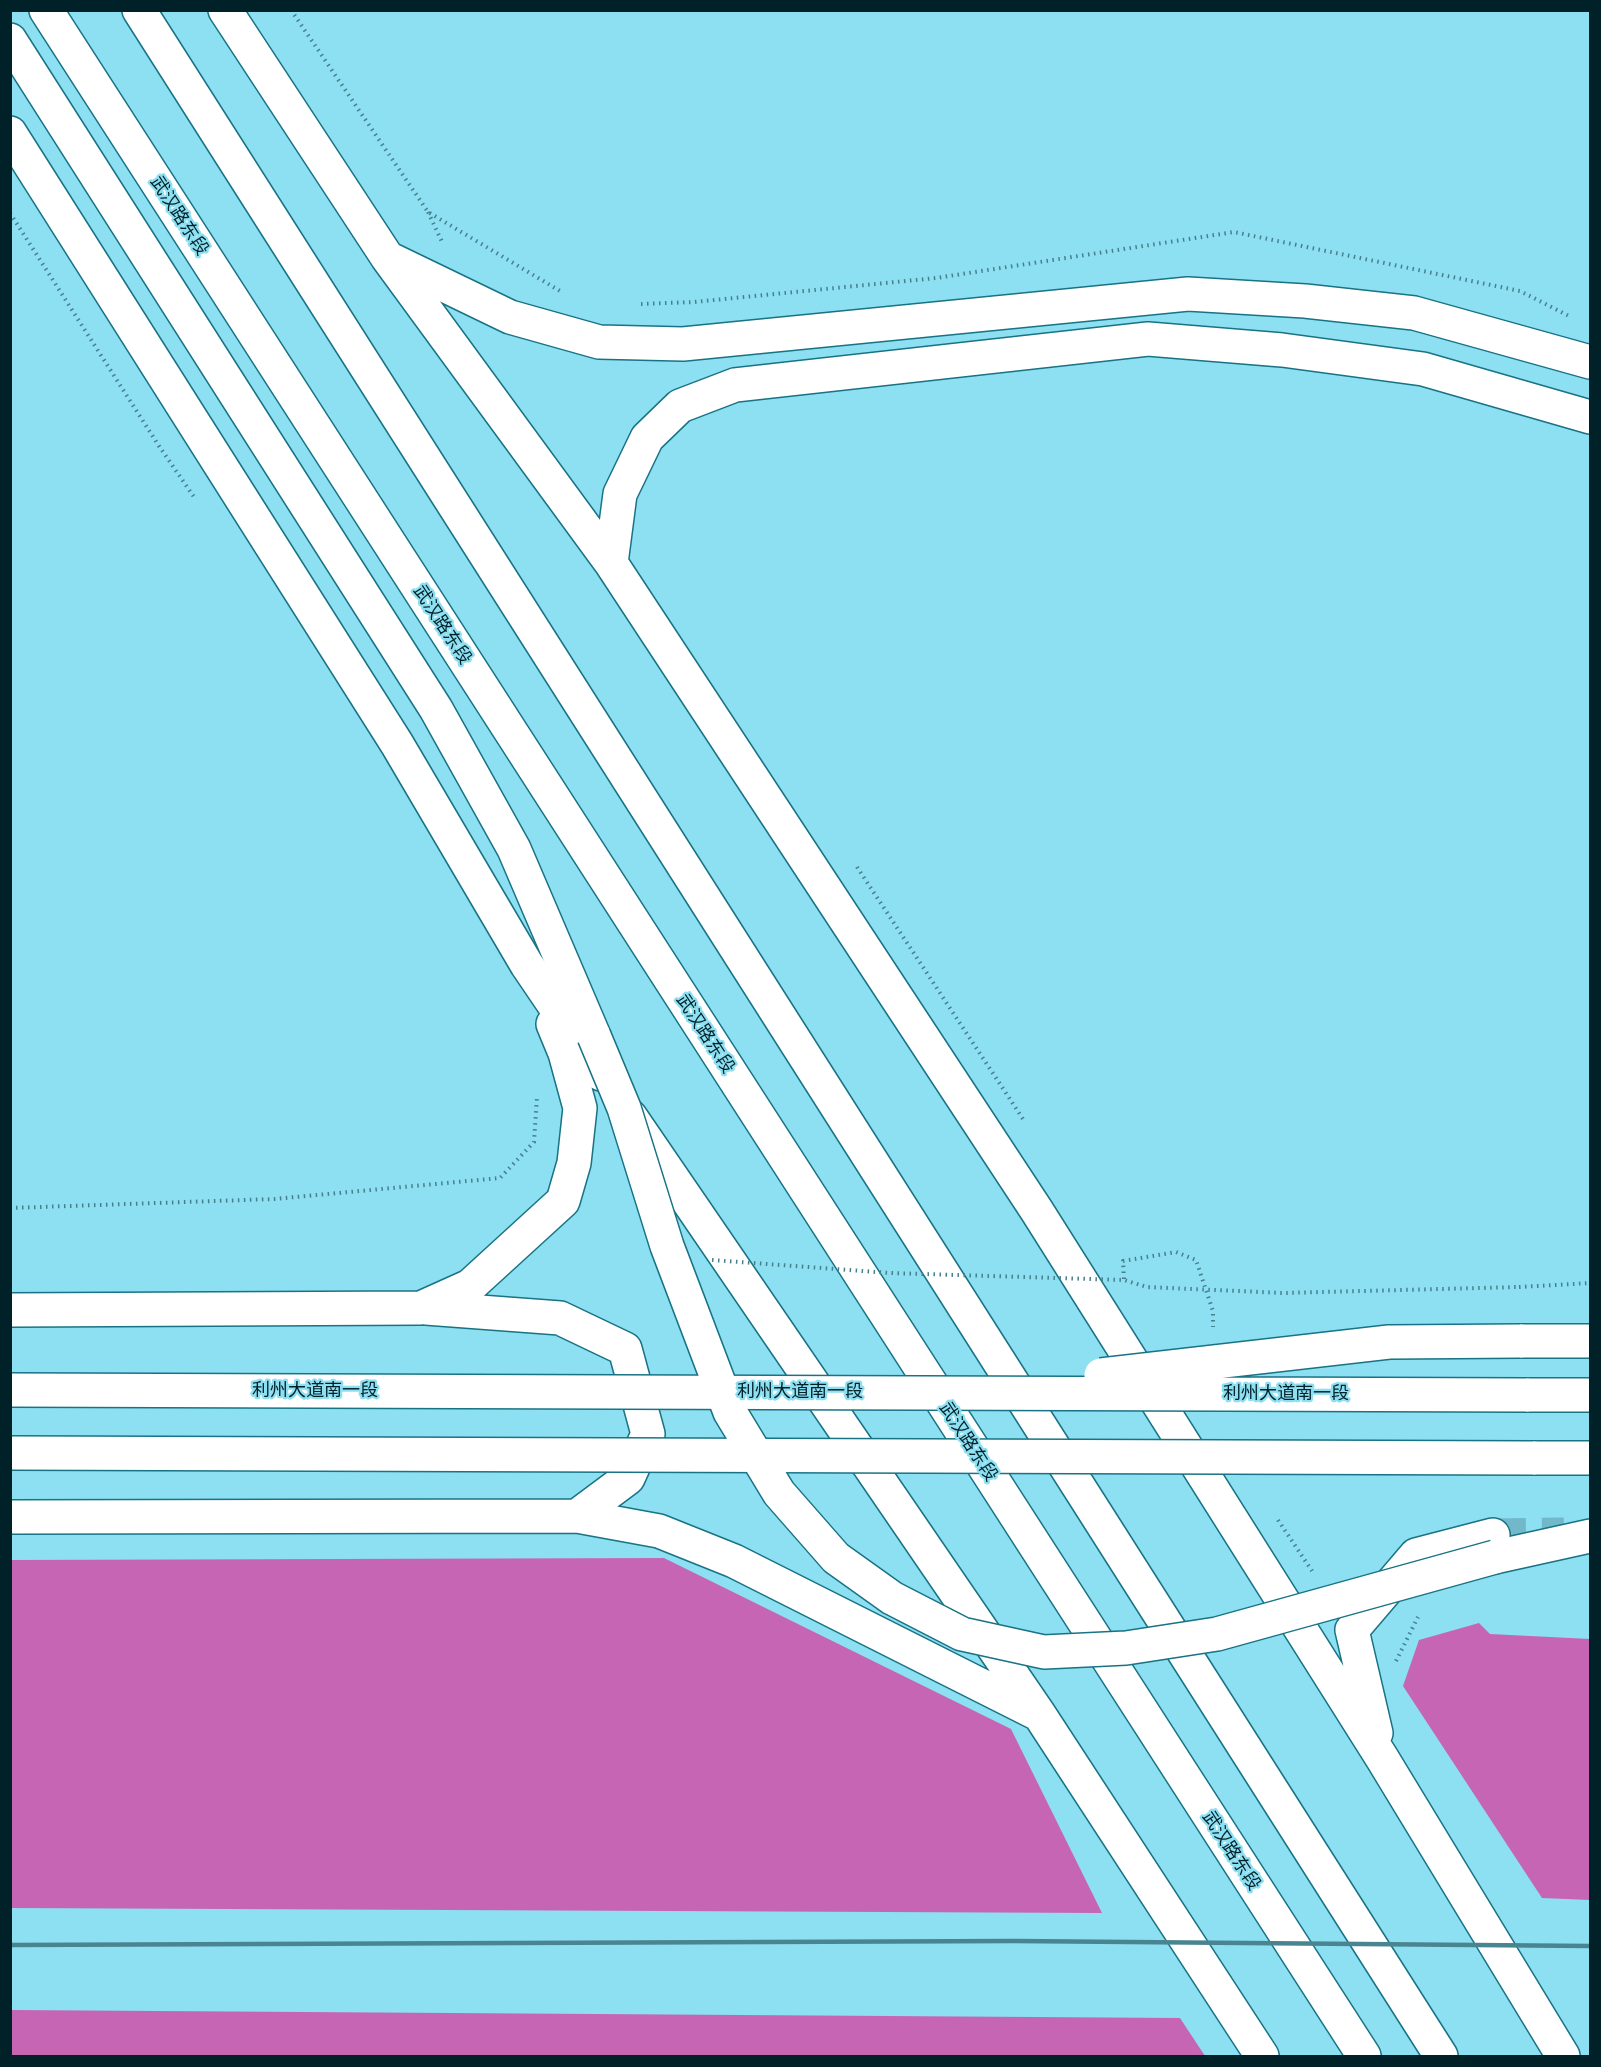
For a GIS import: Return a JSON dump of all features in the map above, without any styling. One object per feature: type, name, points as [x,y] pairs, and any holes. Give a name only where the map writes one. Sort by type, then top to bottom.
[{"type":"main road","name":"武汉路东段","points":[[46,10],[1364,2056]]},
{"type":"main road","points":[[139,10],[1441,2056]]},
{"type":"main road","points":[[225,10],[387,257],[611,563],[1037,1211],[1382,1758],[1563,2056]]},
{"type":"main road","points":[[14,47],[436,709],[514,849],[624,1108],[668,1246],[730,1412],[779,1493],[836,1558],[892,1599],[962,1634],[1044,1652],[1126,1648],[1217,1634],[1494,1546]]},
{"type":"main road","points":[[10,133],[397,744],[527,965],[1039,1714],[1262,2056]]},
{"type":"main road","points":[[387,257],[510,317],[599,342],[683,344],[1188,294],[1305,301],[1414,313],[1590,362]]},
{"type":"main road","points":[[611,563],[620,494],[647,438],[680,406],[735,385],[1148,339],[1282,350],[1423,369],[1590,417]]},
{"type":"main road","points":[[421,1308],[470,1286],[563,1201],[574,1163],[580,1108],[565,1053],[527,965]]},
{"type":"main road","points":[[10,1310],[421,1308],[560,1318],[625,1349],[648,1434],[628,1478],[577,1516]]},
{"type":"main road","points":[[952,1393],[1389,1342],[1590,1341]]},
{"type":"main road","name":"利州大道南一段","points":[[10,1390],[1590,1395]]},
{"type":"main road","points":[[10,1453],[1590,1458]]},
{"type":"main road","points":[[10,1517],[577,1516],[659,1531],[734,1561],[1039,1714]]},
{"type":"main road","points":[[1382,1758],[1352,1630],[1416,1555],[1590,1536]]},
{"type":"path","points":[[291,10],[428,212],[565,294]]},
{"type":"path","points":[[10,213],[159,446],[200,505]]},
{"type":"path","points":[[639,304],[694,302],[936,278],[1234,232],[1520,291],[1580,322]]},
{"type":"path","points":[[10,1208],[273,1199],[500,1178],[534,1142],[538,1094]]},
{"type":"path","points":[[1124,1280],[1123,1261],[1176,1252],[1197,1260],[1212,1311],[1213,1333]]},
{"type":"path","points":[[700,1259],[890,1273],[1124,1280],[1147,1287],[1283,1293],[1590,1283]]},
{"type":"path","points":[[1273,1513],[1313,1572]]},
{"type":"path","points":[[1395,1665],[1423,1608]]},
{"type":"shaded area","points":[[664,1558],[1011,1729],[1102,1913],[11,1908],[11,1560]]},
{"type":"shaded area","points":[[1479,1623],[1490,1634],[1590,1639],[1590,1900],[1542,1898],[1403,1686],[1419,1640]]},
{"type":"shaded area","points":[[11,2010],[1180,2018],[1205,2056],[11,2056]]},
{"type":"tunnel","points":[[1493,1535],[1564,1534]]},
{"type":"railway","points":[[10,1945],[1014,1941],[1590,1946]]}]
